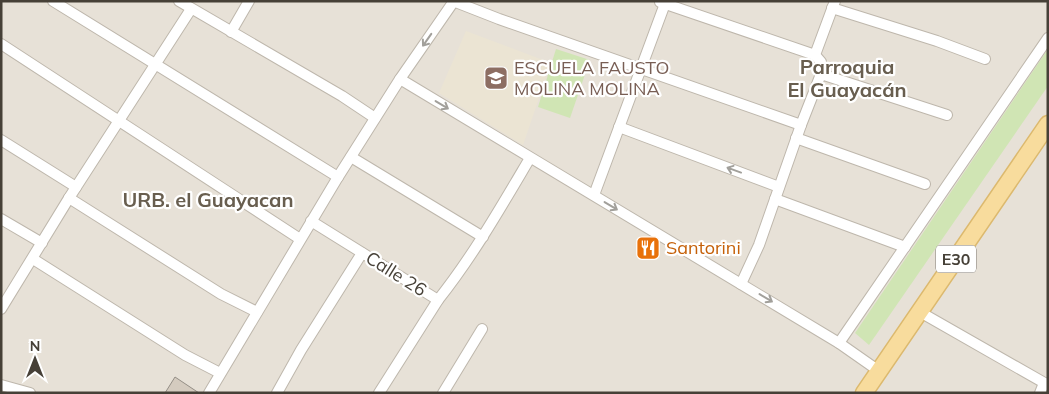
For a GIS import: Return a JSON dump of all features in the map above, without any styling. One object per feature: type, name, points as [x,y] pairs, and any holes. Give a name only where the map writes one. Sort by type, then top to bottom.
[{"type":"main road","name":"E30","points":[[864,393],[1048,124]]},
{"type":"street","points":[[53,1],[338,177]]},
{"type":"street","points":[[179,1],[231,32],[245,38],[376,118]]},
{"type":"street","points":[[231,32],[249,1]]},
{"type":"street","points":[[209,393],[338,177],[400,79],[454,1],[499,20],[801,125]]},
{"type":"street","points":[[594,195],[642,70],[663,2],[815,56],[821,62],[821,74],[796,138],[759,246],[741,284]]},
{"type":"street","points":[[815,56],[834,5],[985,59]]},
{"type":"street","points":[[3,302],[42,244],[69,198],[191,9]]},
{"type":"street","points":[[839,343],[1048,38]]},
{"type":"street","points":[[1,44],[300,239]]},
{"type":"street","points":[[821,74],[947,115]]},
{"type":"street","points":[[400,79],[839,343],[879,371]]},
{"type":"street","points":[[619,127],[779,187]]},
{"type":"street","points":[[796,138],[925,184]]},
{"type":"street","points":[[1,140],[76,187]]},
{"type":"street","points":[[351,157],[483,237]]},
{"type":"street","points":[[438,300],[457,276],[483,237],[530,158]]},
{"type":"street","points":[[69,198],[221,294],[257,312]]},
{"type":"street","points":[[775,199],[905,247]]},
{"type":"street","points":[[1,219],[42,244]]},
{"type":"street","name":"Calle 26","points":[[311,221],[438,300],[379,393]]},
{"type":"street","points":[[277,393],[301,350],[362,253]]},
{"type":"street","points":[[32,259],[185,355],[220,374]]},
{"type":"street","points":[[920,312],[1044,387]]},
{"type":"street","points":[[443,393],[482,329]]},
{"type":"street","points":[[1,385],[27,392]]},
{"type":"shaded area","points":[[1,1],[1048,1],[1048,393],[1,393]]},
{"type":"shaded area","name":"ESCUELA FAUSTO MOLINA MOLINA","points":[[466,31],[551,63],[523,145],[439,93]]},
{"type":"green space","points":[[556,49],[590,60],[570,118],[538,107]]},
{"type":"green space","points":[[1048,49],[1048,86],[869,345],[855,333]]},
{"type":"building","points":[[175,377],[199,393],[165,393]]},
{"type":"place","name":"ESCUELA FAUSTO MOLINA MOLINA","points":[[496,78]]},
{"type":"place","name":"Santorini","points":[[648,248]]},
{"type":"district","name":"Parroquia El Guayacán","points":[[847,78]]},
{"type":"district","name":"URB. el Guayacan","points":[[208,200]]}]
